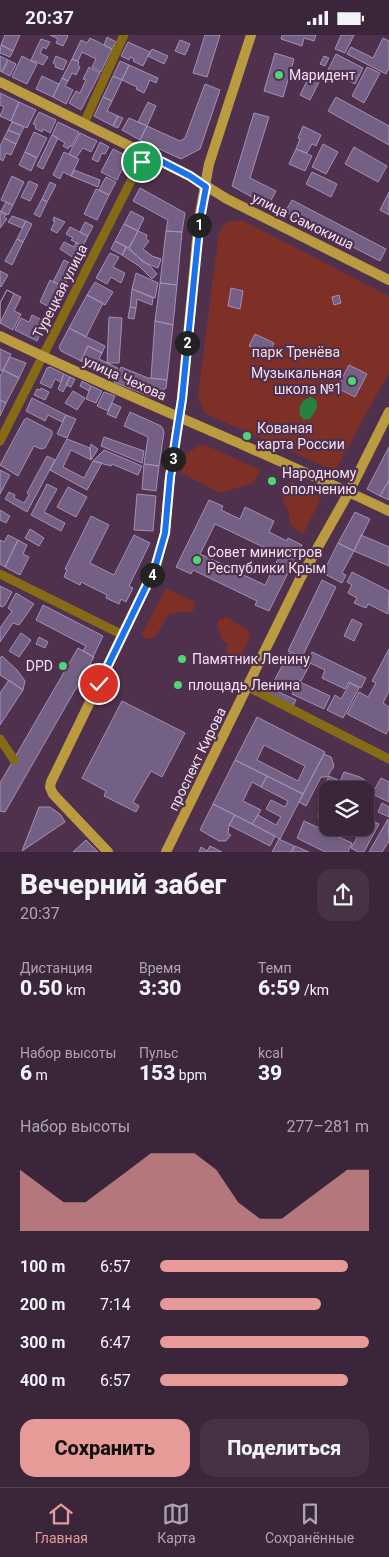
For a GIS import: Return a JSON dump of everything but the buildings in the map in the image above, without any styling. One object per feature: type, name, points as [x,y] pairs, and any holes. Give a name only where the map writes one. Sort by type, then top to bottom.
[{"type":"main road","points":[[108,852],[68,811],[53,794],[50,787],[155,568],[165,533],[200,219],[209,164],[251,35]]},
{"type":"main road","name":"улица Самокиша","points":[[0,83],[145,153],[190,176],[206,187],[389,280]]},
{"type":"main road","name":"улица Чехова","points":[[0,336],[389,511]]},
{"type":"main road","name":"проспект Кирова","points":[[166,852],[300,579],[349,492],[389,412]]},
{"type":"street","points":[[84,123],[124,35]]},
{"type":"street","name":"Турецкая улица","points":[[0,441],[145,153]]},
{"type":"street","points":[[0,574],[123,635]]},
{"type":"street","points":[[248,687],[389,759]]},
{"type":"street","points":[[0,739],[14,760]]},
{"type":"green space","name":"парк Тренёва","points":[[242,220],[389,296],[389,372],[335,471],[204,413],[198,396],[219,232],[227,222]]},
{"type":"green space","points":[[203,444],[261,470],[253,483],[221,493],[181,473],[187,453]]},
{"type":"green space","points":[[290,481],[321,498],[303,534],[290,525],[289,512],[282,499]]},
{"type":"green space","points":[[166,588],[195,602],[193,611],[169,614],[155,637],[147,639],[141,635]]},
{"type":"green space","points":[[227,617],[247,629],[250,638],[237,663],[230,660],[226,650],[228,644],[222,640],[217,624],[219,620]]},
{"type":"shaded area","points":[[311,397],[316,400],[317,408],[310,419],[304,420],[300,415],[300,406],[305,399]]},
{"type":"place","name":"Маридент","points":[[279,75]]},
{"type":"place","name":"Музыкальная школа №1","points":[[352,381]]},
{"type":"place","name":"Кованая карта России","points":[[247,436]]},
{"type":"place","name":"Народному ополчению","points":[[272,481]]},
{"type":"place","name":"Совет министров Республики Крым","points":[[197,560]]},
{"type":"place","name":"Памятник Ленину","points":[[182,659]]},
{"type":"place","name":"DPD","points":[[63,666]]},
{"type":"place","name":"площадь Ленина","points":[[178,685]]},
{"type":"route","points":[[99,684],[155,568],[165,533],[170,477],[182,399],[200,219],[206,187],[190,176],[145,153],[142,162]]}]
